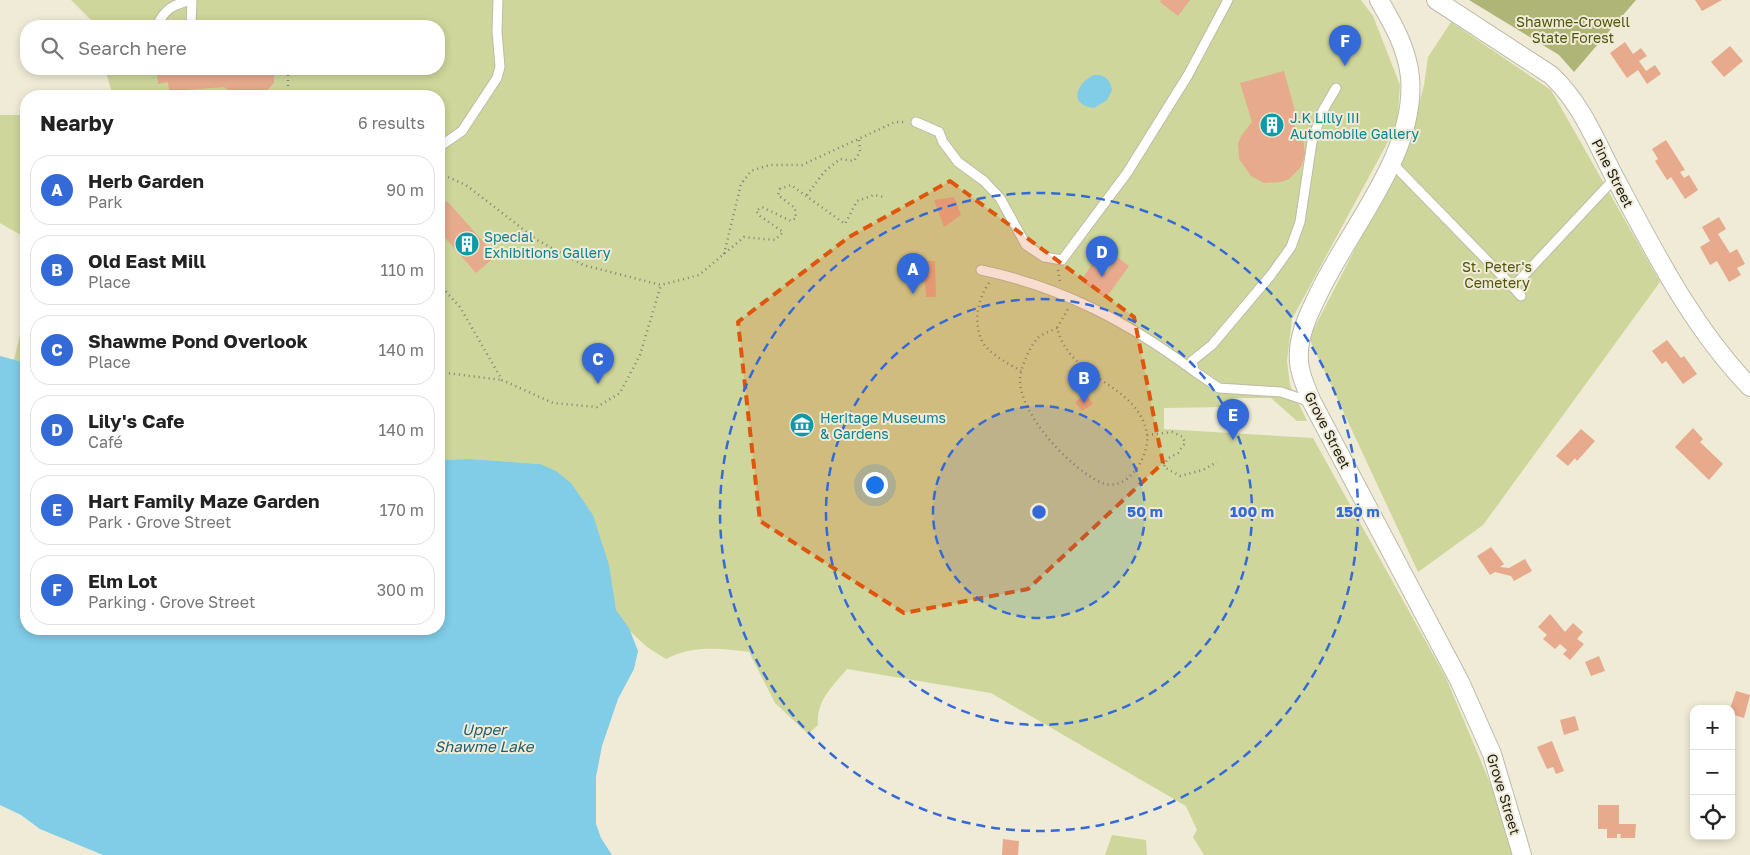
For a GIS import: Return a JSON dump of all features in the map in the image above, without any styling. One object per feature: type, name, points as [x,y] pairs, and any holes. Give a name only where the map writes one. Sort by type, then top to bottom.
[{"type":"street","name":"Grove Street","points":[[1379,0],[1400,36],[1410,75],[1411,100],[1406,125],[1392,163],[1331,265],[1307,318],[1300,344],[1299,363],[1312,402],[1460,682],[1492,754],[1522,855]]},
{"type":"street","name":"Pine Street","points":[[1436,0],[1552,75],[1566,89],[1579,106],[1615,178],[1681,297],[1715,344],[1750,386]]},
{"type":"lane","points":[[159,20],[161,16],[174,4],[192,0],[191,20]]},
{"type":"lane","points":[[445,143],[462,131],[497,78],[500,67],[497,31],[498,0]]},
{"type":"lane","points":[[916,122],[939,132],[943,142],[958,162],[984,181],[1000,198],[1026,245],[1044,257],[1062,260],[1068,255],[1127,173],[1188,76],[1228,0]]},
{"type":"lane","points":[[1194,371],[1192,361],[1212,345],[1271,275],[1291,247],[1300,222],[1312,142],[1322,112],[1336,88]]},
{"type":"lane","points":[[1392,163],[1521,296]]},
{"type":"lane","points":[[1512,287],[1615,178]]},
{"type":"lane","points":[[981,270],[1024,279],[1062,294],[1137,331],[1219,388],[1281,392],[1312,402]]},
{"type":"path","points":[[288,75],[288,90]]},
{"type":"path","points":[[724,254],[741,184],[751,171],[769,165],[802,165],[895,122],[916,122]]},
{"type":"path","points":[[806,195],[824,172],[840,159],[854,161],[860,152],[859,140]]},
{"type":"path","points":[[445,176],[466,185],[536,240],[583,265],[661,285],[699,275],[744,237],[775,240],[783,232],[760,216],[756,210],[762,207],[791,221],[796,218],[795,208],[778,195],[780,189],[791,185],[845,224],[857,201],[874,195],[884,197]]},
{"type":"path","points":[[1055,259],[1062,294],[1068,308],[1057,328],[1038,338],[1022,372],[1020,380],[1025,402],[1038,424],[1061,452],[1101,483],[1116,484],[1134,474],[1144,457],[1147,436],[1140,413],[1127,397],[1089,373],[1072,358],[1060,340],[1057,328]]},
{"type":"path","points":[[1000,274],[988,284],[978,302],[977,326],[984,344],[1001,359],[1022,372]]},
{"type":"path","points":[[445,373],[502,380],[553,403],[597,408],[620,393],[640,355],[661,285]]},
{"type":"path","points":[[445,291],[460,307],[502,380]]},
{"type":"path","points":[[1147,436],[1172,432],[1183,437],[1185,443],[1178,453],[1167,459],[1164,467],[1180,476],[1203,470],[1217,462]]},
{"type":"highlighted area","points":[[950,181],[1134,317],[1163,463],[1028,589],[904,613],[760,521],[738,322],[849,237]]},
{"type":"green space","name":"Heritage Museums & Gardens","points":[[71,0],[1361,0],[1373,16],[1400,85],[1397,125],[1292,319],[1287,361],[1290,385],[1307,421],[1297,421],[1271,398],[1234,398],[1227,407],[1164,408],[1164,429],[1313,438],[1446,678],[1493,790],[1513,855],[1204,855],[1193,837],[1197,830],[1186,806],[991,693],[847,669],[822,701],[818,725],[808,734],[775,703],[749,652],[728,649],[706,649],[685,651],[666,659],[647,647],[617,619],[540,464],[470,459],[445,460],[445,90],[111,90],[107,75],[445,75],[445,20],[91,20]]},
{"type":"green space","name":"Shawme-Crowell State Forest","points":[[1469,0],[1636,0],[1574,72],[1559,55]]},
{"type":"green space","name":"St. Peter's Cemetery","points":[[1451,22],[1551,90],[1660,282],[1483,525],[1418,572],[1309,338],[1409,145],[1424,85],[1428,57]]},
{"type":"green space","points":[[0,115],[20,115],[20,235],[0,223]]},
{"type":"green space","points":[[20,335],[20,362],[14,360]]},
{"type":"green space","points":[[1112,835],[1146,840],[1147,855],[1105,855]]},
{"type":"water","points":[[1094,75],[1101,75],[1106,78],[1112,90],[1107,100],[1094,108],[1080,103],[1077,93],[1083,83]]},
{"type":"water","name":"Upper Shawme Lake","points":[[0,356],[20,361],[20,635],[445,635],[445,460],[470,459],[540,464],[556,471],[571,483],[593,515],[609,565],[616,610],[629,628],[638,651],[634,669],[618,699],[602,746],[596,777],[596,824],[601,838],[612,855],[103,855],[40,829],[21,815],[0,805]]},
{"type":"building","points":[[1161,0],[1190,0],[1178,16],[1160,2]]},
{"type":"building","points":[[1695,0],[1722,0],[1702,11]]},
{"type":"building","points":[[1625,42],[1633,54],[1641,48],[1647,56],[1639,61],[1646,71],[1655,65],[1661,74],[1647,84],[1638,70],[1627,78],[1610,53]]},
{"type":"building","points":[[1730,46],[1743,61],[1724,77],[1711,62]]},
{"type":"building","name":"J.K Lilly III Automobile Gallery","points":[[1284,71],[1297,118],[1289,121],[1297,128],[1303,138],[1305,154],[1301,167],[1289,179],[1281,182],[1264,183],[1251,176],[1239,159],[1238,144],[1241,136],[1252,122],[1240,83]]},
{"type":"building","points":[[157,75],[274,75],[274,83],[268,90],[228,90],[224,87],[169,90],[168,82],[158,84]]},
{"type":"building","points":[[1666,140],[1685,170],[1680,172],[1684,178],[1689,175],[1698,190],[1685,199],[1671,177],[1667,180],[1655,161],[1658,159],[1652,149]]},
{"type":"building","points":[[954,197],[961,215],[944,227],[934,200]]},
{"type":"building","name":"Special Exhibitions Gallery","points":[[447,201],[496,256],[476,273],[445,238],[445,203]]},
{"type":"building","points":[[1719,217],[1726,229],[1718,234],[1730,253],[1737,249],[1745,264],[1737,268],[1741,275],[1729,282],[1717,261],[1710,265],[1700,247],[1710,241],[1702,227]]},
{"type":"building","points":[[1117,257],[1129,266],[1106,298],[1081,281],[1092,264],[1106,273]]},
{"type":"building","points":[[907,261],[935,261],[936,297],[926,297],[925,282],[907,283]]},
{"type":"building","points":[[1667,340],[1681,358],[1684,356],[1697,374],[1683,384],[1666,361],[1662,364],[1652,351]]},
{"type":"building","points":[[1086,394],[1093,404],[1082,411],[1075,402]]},
{"type":"building","points":[[1693,428],[1703,439],[1700,442],[1723,464],[1709,480],[1675,447]]},
{"type":"building","points":[[1581,429],[1595,441],[1577,461],[1575,458],[1568,466],[1556,456]]},
{"type":"building","points":[[1491,547],[1504,564],[1500,567],[1509,568],[1525,559],[1532,571],[1514,581],[1511,576],[1495,572],[1490,575],[1477,556]]},
{"type":"building","points":[[1550,614],[1565,632],[1573,623],[1583,632],[1577,639],[1584,644],[1570,660],[1563,654],[1567,650],[1560,644],[1555,649],[1543,639],[1547,635],[1538,627]]},
{"type":"building","points":[[1599,656],[1605,671],[1591,676],[1585,662]]},
{"type":"building","points":[[1736,691],[1750,695],[1744,718],[1735,715],[1735,705],[1731,705]]},
{"type":"building","points":[[1575,716],[1579,730],[1564,735],[1560,720]]},
{"type":"building","points":[[1552,741],[1564,771],[1556,774],[1553,767],[1547,769],[1537,747]]},
{"type":"building","points":[[1598,805],[1619,805],[1619,824],[1636,824],[1635,838],[1620,838],[1621,834],[1617,834],[1617,838],[1607,838],[1607,829],[1598,829]]},
{"type":"building","points":[[1003,839],[1019,841],[1018,855],[1002,855]]},
{"type":"place","name":"Elm Lot","points":[[1345,66]]},
{"type":"place","name":"J.K Lilly III Automobile Gallery","points":[[1272,125]]},
{"type":"place","name":"Special Exhibitions Gallery","points":[[467,244]]},
{"type":"place","name":"Lily's Cafe","points":[[1102,277]]},
{"type":"place","name":"Herb Garden","points":[[913,294]]},
{"type":"place","name":"Shawme Pond Overlook","points":[[598,384]]},
{"type":"place","name":"Old East Mill","points":[[1084,403]]},
{"type":"place","name":"Heritage Museums & Gardens","points":[[802,425]]},
{"type":"place","name":"Hart Family Maze Garden","points":[[1233,440]]}]
